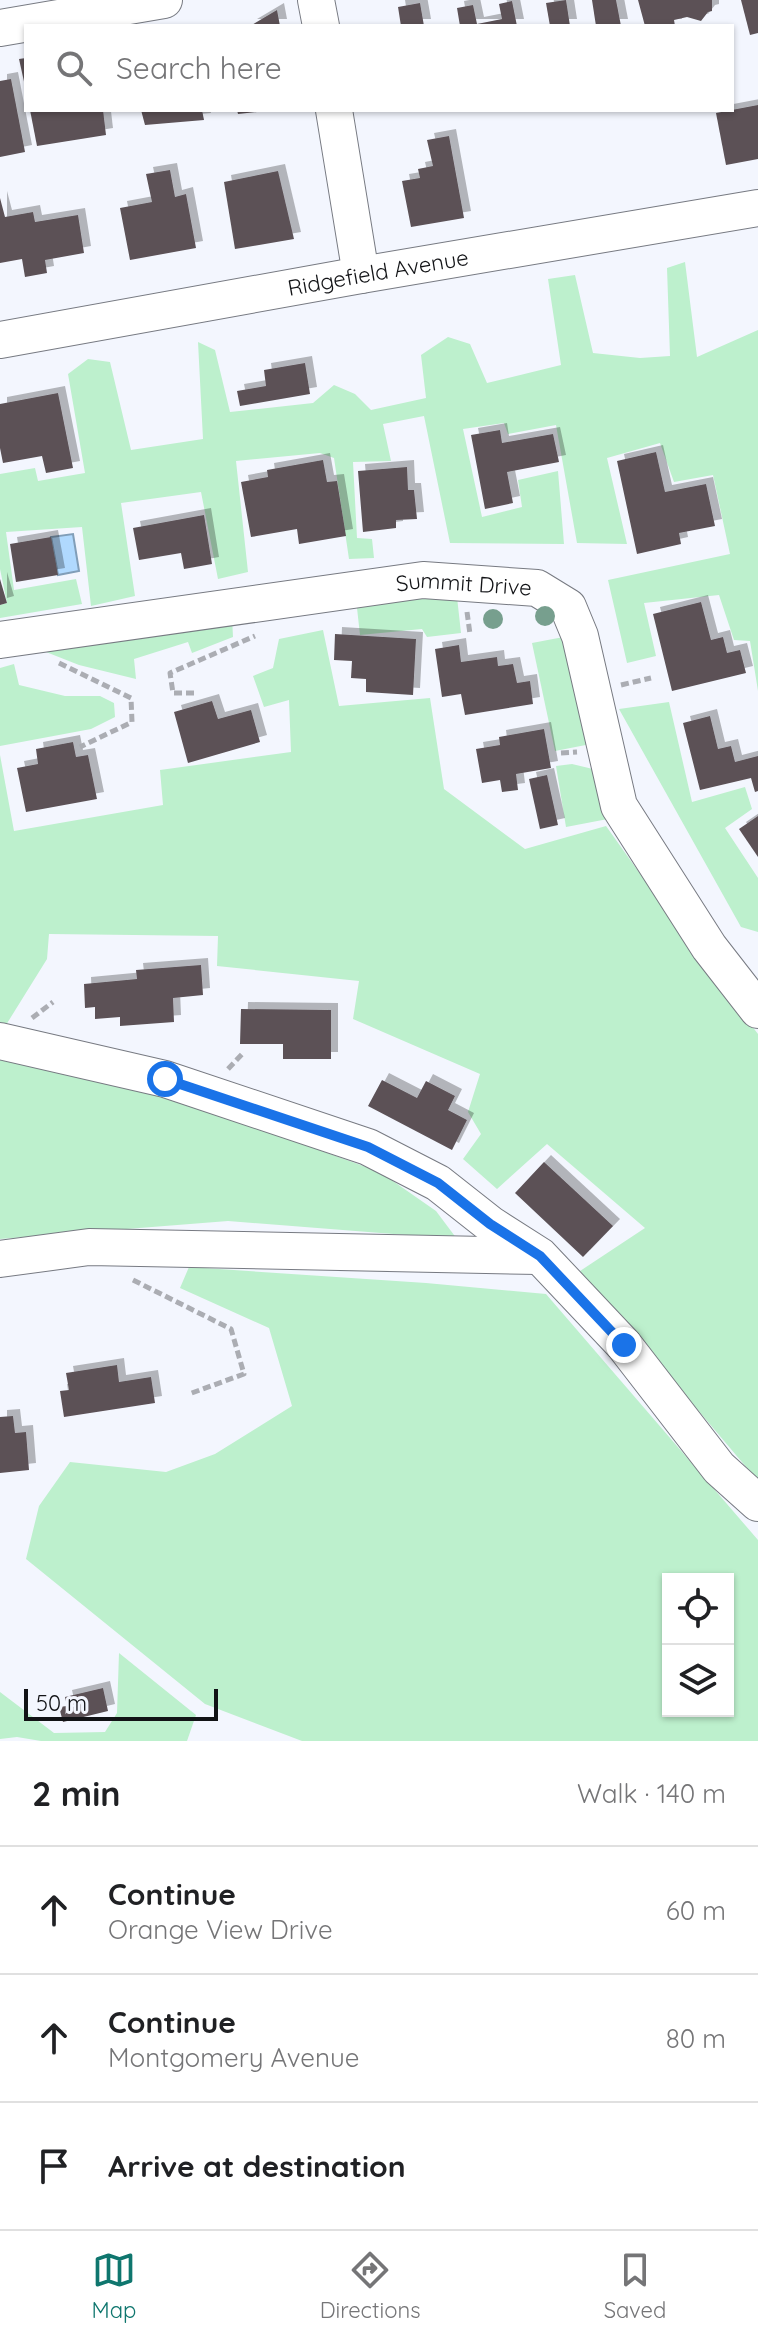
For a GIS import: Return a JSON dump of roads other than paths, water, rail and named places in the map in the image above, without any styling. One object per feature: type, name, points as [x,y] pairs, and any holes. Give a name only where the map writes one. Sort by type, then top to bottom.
[{"type":"street","points":[[0,28],[164,0]]},
{"type":"street","points":[[316,0],[321,24]]},
{"type":"street","points":[[334,112],[361,275]]},
{"type":"street","name":"Ridgefield Avenue","points":[[0,340],[758,208]]},
{"type":"street","name":"Summit Drive","points":[[4,640],[423,580],[537,588],[568,607],[580,636],[619,806],[709,947],[758,1010]]},
{"type":"street","points":[[0,1041],[165,1079],[368,1147],[438,1183],[490,1224],[540,1256],[624,1345],[719,1468],[758,1503]]},
{"type":"street","points":[[0,1259],[89,1247],[540,1256]]},
{"type":"water","points":[[73,534],[79,571],[58,575],[51,537]]}]
